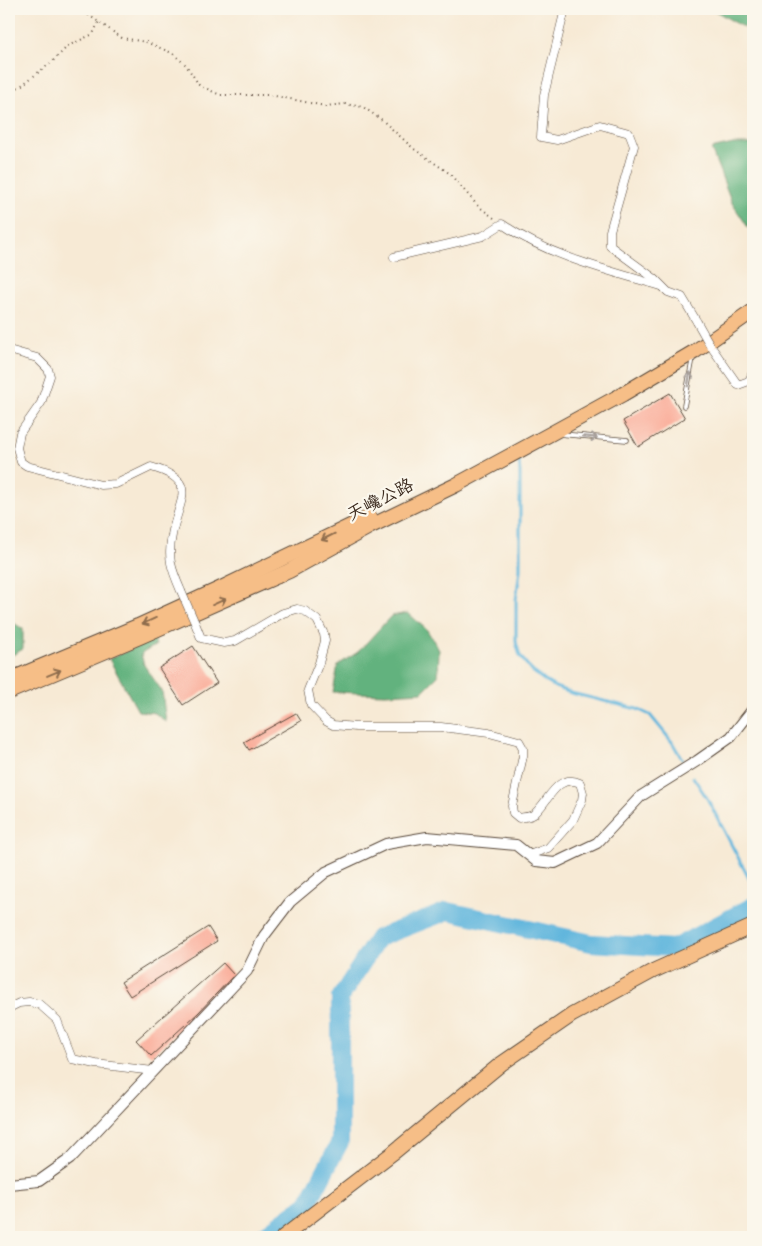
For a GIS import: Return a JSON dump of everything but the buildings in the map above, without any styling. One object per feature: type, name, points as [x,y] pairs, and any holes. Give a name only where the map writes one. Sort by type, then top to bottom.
[{"type":"highway","name":"天巉公路","points":[[9,680],[138,626],[219,589],[458,473],[616,391],[753,302]]},
{"type":"highway","name":"天巉公路","points":[[9,692],[289,571],[369,527],[456,484],[552,433],[694,352],[753,311]]},
{"type":"highway","points":[[297,1237],[501,1064],[572,1015],[653,971],[753,926]]},
{"type":"highway","points":[[283,1237],[507,1071],[577,1023],[657,979],[753,935]]},
{"type":"street","points":[[565,9],[544,95],[541,137],[556,140],[600,126],[629,133],[634,146],[610,232],[610,246],[655,279],[668,292],[682,297],[710,345],[738,385],[749,381],[753,372]]},
{"type":"street","points":[[394,257],[483,236],[502,224],[539,246],[615,273],[663,286]]},
{"type":"street","points":[[9,350],[37,358],[48,368],[50,376],[41,402],[20,433],[17,448],[21,462],[27,466],[101,485],[116,484],[151,467],[166,471],[178,480],[184,493],[172,535],[170,564],[202,638],[224,643],[235,641],[283,613],[305,610],[317,620],[324,634],[325,641],[320,663],[308,690],[311,705],[326,721],[333,725],[356,727],[441,727],[490,732],[519,741],[523,748],[523,756],[512,806],[513,813],[519,818],[533,815],[553,791],[565,781],[573,779],[580,782],[583,793],[582,800],[572,820],[548,848],[529,855]]},
{"type":"street","points":[[9,1184],[39,1181],[70,1159],[247,970],[264,936],[290,902],[326,872],[386,844],[427,837],[516,845],[536,861],[555,863],[596,843],[641,796],[731,737],[753,709]]},
{"type":"street","points":[[9,1008],[19,1003],[39,1004],[57,1020],[72,1059],[153,1071]]},
{"type":"lane","points":[[684,406],[694,352]]},
{"type":"lane","points":[[552,433],[627,440]]},
{"type":"path","points":[[64,9],[87,14],[122,38],[146,42],[172,53],[186,65],[199,85],[220,94],[270,95],[324,106],[345,104],[363,107],[382,120],[414,149],[449,173],[477,204],[502,224]]},
{"type":"path","points":[[9,93],[30,80],[68,46],[93,34],[99,21]]},
{"type":"green space","points":[[712,9],[753,9],[753,33]]},
{"type":"green space","points":[[733,144],[753,144],[753,235],[732,203],[711,149]]},
{"type":"green space","points":[[408,613],[427,630],[439,650],[438,676],[422,692],[385,694],[333,692],[338,665],[358,652],[391,616]]},
{"type":"green space","points":[[9,620],[23,629],[23,649],[9,657]]},
{"type":"green space","points":[[154,639],[156,645],[141,654],[144,665],[162,691],[166,722],[155,713],[138,711],[109,659]]},
{"type":"waterway","points":[[519,460],[520,570],[516,600],[516,642],[520,656],[531,670],[555,687],[571,693],[637,709],[650,715],[672,742],[682,759]]},
{"type":"waterway","points":[[693,777],[707,798],[753,886]]},
{"type":"waterway","points":[[261,1237],[308,1203],[340,1142],[340,998],[378,938],[448,911],[591,943],[674,948],[753,906]]}]
